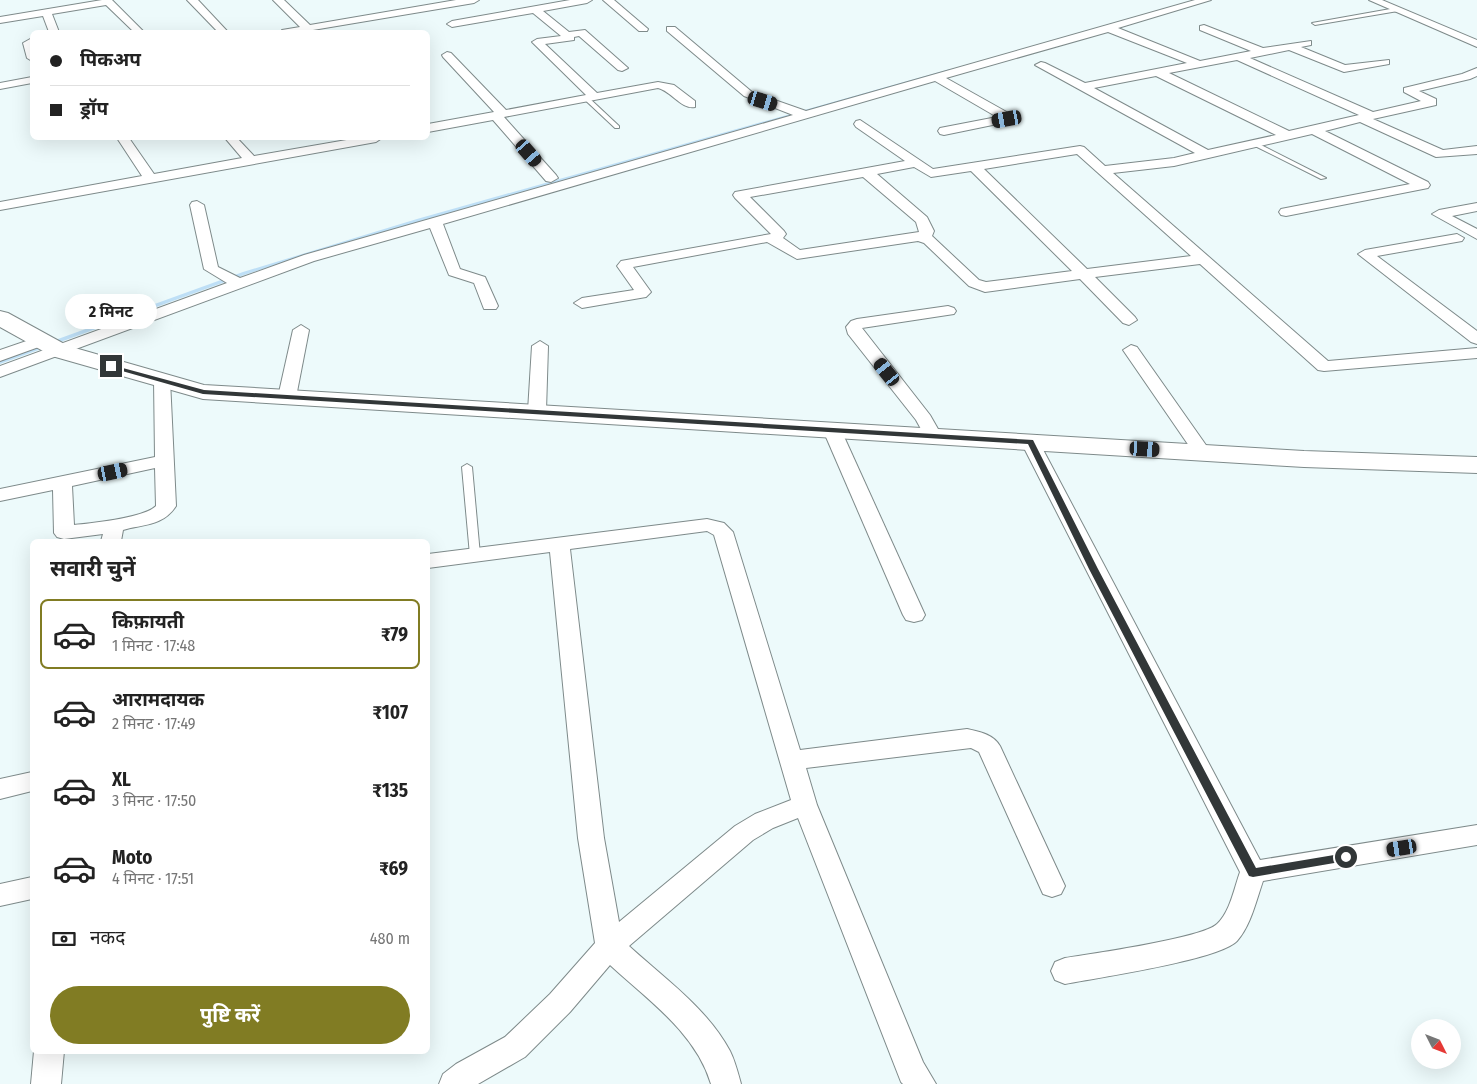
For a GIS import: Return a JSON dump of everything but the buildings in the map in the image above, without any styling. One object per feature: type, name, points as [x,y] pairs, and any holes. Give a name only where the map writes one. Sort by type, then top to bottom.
[{"type":"street","points":[[53,0],[59,9]]},
{"type":"street","points":[[192,0],[222,30]]},
{"type":"street","points":[[278,0],[308,29]]},
{"type":"street","points":[[391,0],[406,11]]},
{"type":"street","points":[[301,30],[474,0]]},
{"type":"street","points":[[452,24],[587,0]]},
{"type":"street","points":[[608,0],[643,29]]},
{"type":"street","points":[[0,372],[50,346],[233,280],[435,222],[596,171],[1206,0]]},
{"type":"street","points":[[1374,0],[1477,44]]},
{"type":"street","points":[[0,20],[108,2],[137,30]]},
{"type":"street","points":[[535,9],[570,38],[537,42],[590,97]]},
{"type":"street","points":[[46,11],[53,30]]},
{"type":"street","points":[[1108,28],[1198,64]]},
{"type":"street","points":[[1204,28],[1263,52]]},
{"type":"street","points":[[671,29],[748,94],[800,113]]},
{"type":"street","points":[[566,35],[581,32],[622,68]]},
{"type":"street","points":[[1083,87],[1307,43]]},
{"type":"street","points":[[1289,46],[1344,69],[1385,62]]},
{"type":"street","points":[[447,55],[500,115],[551,178]]},
{"type":"street","points":[[1237,56],[1441,154],[1477,150]]},
{"type":"street","points":[[1041,65],[1207,155]]},
{"type":"street","points":[[1157,72],[1289,136]]},
{"type":"street","points":[[1102,170],[1174,162],[1432,102],[1408,90],[1466,78],[1477,72]]},
{"type":"street","points":[[936,77],[1008,118],[944,131]]},
{"type":"street","points":[[0,86],[30,80]]},
{"type":"street","points":[[430,128],[658,85],[670,87],[691,104]]},
{"type":"street","points":[[860,124],[931,173],[1079,150],[1324,366],[1477,353]]},
{"type":"street","points":[[1286,212],[1423,185],[1314,130]]},
{"type":"street","points":[[124,140],[151,180]]},
{"type":"street","points":[[233,140],[251,161]]},
{"type":"street","points":[[0,206],[365,140]]},
{"type":"street","points":[[775,240],[779,234],[740,195],[917,164]]},
{"type":"street","points":[[974,166],[1129,320]]},
{"type":"street","points":[[233,280],[278,258],[551,178],[596,171]]},
{"type":"street","points":[[866,172],[922,220],[927,231],[924,237]]},
{"type":"street","points":[[198,205],[212,268],[233,280]]},
{"type":"street","points":[[1477,207],[1439,214],[1477,234]]},
{"type":"street","points":[[435,222],[454,272],[480,280],[490,306]]},
{"type":"street","points":[[582,303],[641,294],[643,292],[624,266],[626,264],[768,238],[775,240],[797,255],[919,236],[924,237],[974,283],[985,287],[1203,259]]},
{"type":"street","points":[[1457,238],[1364,254],[1477,339]]},
{"type":"street","points":[[933,436],[924,419],[854,331],[854,327],[857,324],[948,311]]},
{"type":"street","points":[[0,318],[50,346],[203,392],[1202,452],[1477,465]]},
{"type":"street","points":[[288,397],[301,330]]},
{"type":"street","points":[[0,356],[50,346]]},
{"type":"street","points":[[537,411],[540,346]]},
{"type":"street","points":[[1131,350],[1202,452]]},
{"type":"street","points":[[62,482],[64,533],[112,534],[121,523],[158,515],[164,511],[166,506],[162,380]]},
{"type":"street","points":[[832,430],[914,616]]},
{"type":"street","points":[[1030,442],[1094,569],[1253,872],[1237,918],[1226,934],[1193,947],[1065,971]]},
{"type":"street","points":[[0,495],[164,461]]},
{"type":"street","points":[[430,561],[707,525],[717,527],[723,532],[805,805],[912,1072],[921,1084]]},
{"type":"street","points":[[559,544],[591,838],[609,946],[685,1015],[704,1037],[719,1061],[726,1084]]},
{"type":"street","points":[[792,760],[967,738],[977,740],[988,746],[1052,886]]},
{"type":"street","points":[[0,789],[30,782]]},
{"type":"street","points":[[454,1084],[515,1048],[560,1003],[609,946],[693,878],[744,833],[764,821],[805,805]]},
{"type":"street","points":[[1253,872],[1477,836]]},
{"type":"street","points":[[0,895],[30,888]]},
{"type":"street","points":[[46,1084],[49,1054]]},
{"type":"lane","points":[[1315,23],[1396,10]]},
{"type":"lane","points":[[590,97],[617,127]]},
{"type":"lane","points":[[1255,144],[1324,178]]},
{"type":"lane","points":[[467,467],[475,555]]},
{"type":"waterway","points":[[0,362],[245,273],[419,220],[951,70]]},
{"type":"route","points":[[111,366],[203,392],[1030,442],[1094,569],[1253,872],[1346,857]]}]
